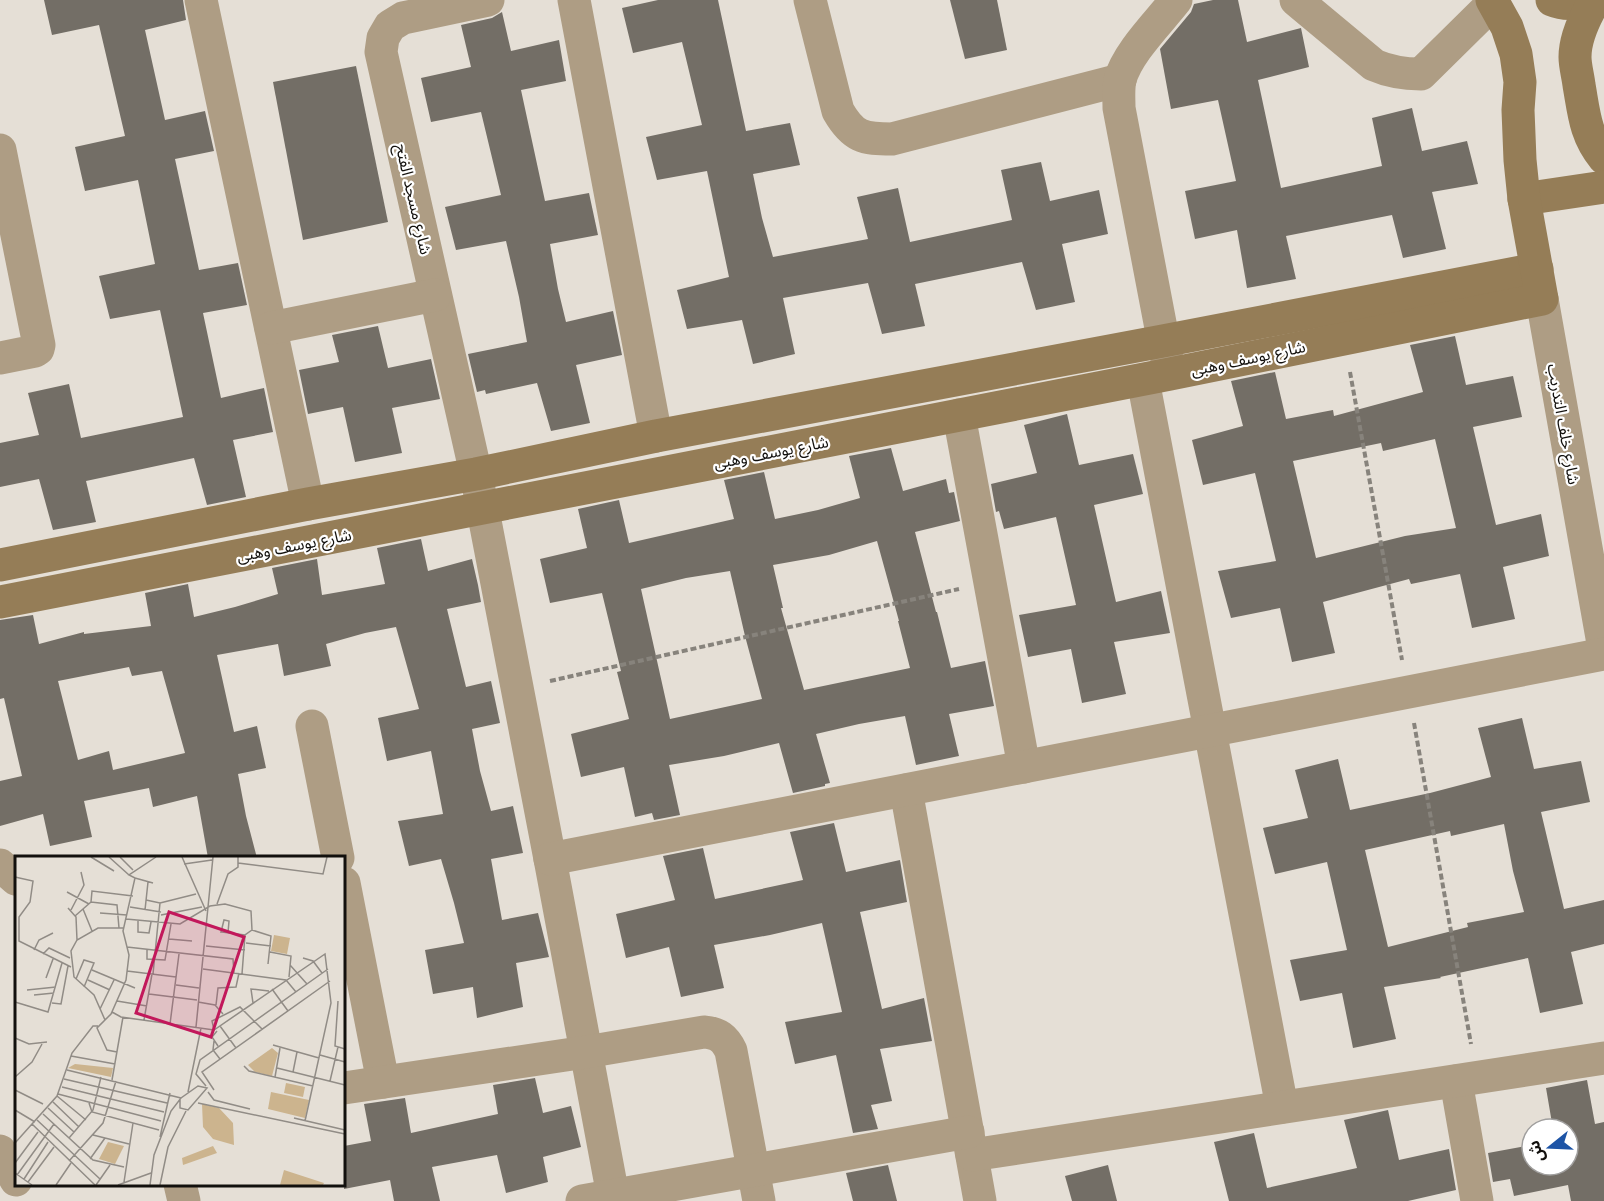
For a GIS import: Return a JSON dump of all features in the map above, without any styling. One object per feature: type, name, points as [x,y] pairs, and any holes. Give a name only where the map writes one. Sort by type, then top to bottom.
[{"type":"street","points":[[201,0],[308,504]]},
{"type":"street","name":"شارع مسجد الفتح","points":[[488,0],[403,18],[390,26],[383,38],[381,52],[476,474],[586,1052],[603,1199]]},
{"type":"street","points":[[574,0],[656,436]]},
{"type":"street","points":[[810,0],[838,111],[846,125],[855,133],[870,139],[892,139],[1120,80]]},
{"type":"street","points":[[1176,0],[1125,67],[1120,80],[1119,108],[1163,341],[1156,377],[1210,730],[1282,1107]]},
{"type":"street","points":[[1552,0],[1572,3],[1589,0]]},
{"type":"street","points":[[1594,0],[1578,35],[1575,57],[1586,127],[1591,140],[1604,158]]},
{"type":"street","points":[[1304,3],[1374,65],[1389,72],[1421,74],[1493,1]]},
{"type":"street","name":"شارع خلف التدريب","points":[[1493,1],[1507,27],[1516,54],[1520,82],[1518,110],[1524,199],[1604,649]]},
{"type":"street","points":[[0,150],[10,250],[39,345],[35,351],[0,358]]},
{"type":"street","points":[[1524,199],[1604,187]]},
{"type":"street","name":"شارع يوسف وهبى","points":[[0,565],[308,504],[476,474],[656,436],[1163,341],[1540,284]]},
{"type":"street","name":"شارع يوسف وهبى","points":[[0,602],[1156,377],[1540,284]]},
{"type":"street","points":[[270,328],[435,295]]},
{"type":"street","points":[[959,415],[1024,766]]},
{"type":"street","points":[[550,859],[1604,654]]},
{"type":"street","points":[[312,726],[338,856]]},
{"type":"street","points":[[906,790],[980,1201]]},
{"type":"street","points":[[0,865],[15,878]]},
{"type":"street","points":[[345,889],[384,1082]]},
{"type":"street","points":[[345,1088],[704,1032],[714,1033],[722,1037],[731,1051],[756,1186]]},
{"type":"street","points":[[603,1199],[756,1186],[970,1143],[1282,1107],[1604,1058]]},
{"type":"street","points":[[1456,1081],[1477,1201]]},
{"type":"street","points":[[0,1151],[15,1178]]},
{"type":"street","points":[[20,1186],[29,1201]]},
{"type":"street","points":[[180,1186],[184,1201]]},
{"type":"path","points":[[517,688],[990,582]]},
{"type":"building","points":[[44,0],[183,0],[186,20],[145,30],[165,120],[205,111],[214,151],[175,159],[199,270],[238,263],[247,305],[203,313],[221,398],[264,388],[273,432],[233,440],[246,497],[207,505],[194,458],[86,481],[96,522],[53,530],[39,479],[0,487],[0,443],[39,435],[28,393],[69,384],[81,438],[183,417],[160,310],[110,319],[99,276],[155,264],[138,180],[85,191],[75,147],[125,136],[99,25],[52,35]]},
{"type":"building","points":[[658,0],[718,0],[746,131],[790,123],[800,165],[753,174],[773,257],[868,239],[857,197],[898,188],[910,242],[1012,220],[1001,170],[1041,162],[1050,201],[1099,190],[1108,234],[1062,244],[1075,302],[1036,310],[1022,262],[915,284],[925,326],[882,334],[868,283],[783,298],[795,354],[753,364],[742,320],[687,329],[677,290],[729,277],[707,171],[657,180],[646,137],[702,125],[682,42],[633,53],[622,8]]},
{"type":"building","points":[[950,0],[997,0],[1007,50],[965,59]]},
{"type":"building","points":[[1213,0],[1238,0],[1247,42],[1301,28],[1309,67],[1258,80],[1281,188],[1382,166],[1372,118],[1412,108],[1422,151],[1467,141],[1478,184],[1432,192],[1446,249],[1403,258],[1392,215],[1286,236],[1296,279],[1247,288],[1237,230],[1195,239],[1185,191],[1236,181],[1218,100],[1171,109],[1160,49],[1191,12],[1194,4]]},
{"type":"building","points":[[502,12],[511,51],[559,40],[566,81],[521,90],[545,201],[589,193],[598,235],[550,244],[558,289],[566,322],[613,311],[622,355],[576,365],[590,423],[551,431],[537,383],[486,394],[485,390],[477,392],[468,354],[527,342],[506,241],[456,250],[445,207],[501,195],[481,112],[431,122],[421,78],[471,67],[461,25],[492,18]]},
{"type":"building","points":[[356,66],[388,222],[303,240],[273,82]]},
{"type":"building","points":[[378,326],[388,368],[431,359],[440,399],[392,408],[402,453],[355,462],[343,407],[308,414],[299,370],[339,362],[332,335]]},
{"type":"building","points":[[1455,336],[1466,385],[1513,376],[1522,417],[1473,427],[1496,525],[1541,514],[1549,556],[1503,567],[1515,619],[1472,628],[1460,574],[1411,584],[1409,579],[1323,602],[1335,653],[1292,662],[1280,608],[1231,618],[1218,571],[1276,561],[1255,473],[1203,485],[1192,440],[1243,426],[1231,381],[1275,372],[1286,419],[1333,410],[1334,416],[1423,392],[1410,345]],"holes":[[[1435,439],[1456,528],[1405,536],[1316,558],[1293,461],[1381,443],[1383,451]]]},
{"type":"building","points":[[1067,414],[1079,465],[1133,454],[1143,494],[1094,505],[1116,602],[1161,591],[1170,633],[1114,642],[1126,694],[1082,703],[1071,649],[1028,657],[1019,615],[1076,605],[1056,517],[1004,529],[999,511],[996,512],[991,484],[1037,473],[1024,425]]},
{"type":"building","points":[[891,448],[903,491],[946,479],[949,493],[954,492],[960,521],[915,532],[951,668],[985,661],[994,706],[949,714],[959,756],[916,765],[905,716],[816,734],[830,783],[793,793],[779,743],[724,756],[669,765],[680,815],[654,820],[652,813],[635,817],[624,767],[581,777],[571,734],[629,719],[617,672],[621,671],[602,593],[550,603],[540,559],[587,548],[578,509],[619,500],[629,543],[734,519],[724,480],[764,472],[775,519],[860,498],[849,456]],"holes":[[[877,541],[910,668],[804,690],[781,608],[783,608],[773,565],[829,555]],[[730,571],[762,699],[670,719],[641,589],[686,578]]]},
{"type":"building","points":[[421,539],[428,571],[472,559],[481,602],[447,609],[466,687],[491,681],[500,723],[472,729],[491,811],[513,806],[523,853],[491,859],[502,920],[538,913],[549,957],[516,963],[523,1007],[477,1018],[473,987],[433,994],[425,950],[464,943],[441,859],[409,866],[398,821],[443,814],[431,751],[387,761],[378,718],[419,709],[396,627],[326,644],[331,666],[284,676],[278,644],[217,655],[234,732],[257,726],[266,768],[238,774],[256,856],[208,856],[197,796],[153,807],[149,788],[84,801],[92,837],[50,846],[43,814],[0,826],[0,781],[22,776],[4,698],[0,699],[0,620],[33,615],[39,644],[84,632],[84,634],[151,626],[145,593],[188,584],[194,617],[278,594],[272,568],[317,559],[322,595],[385,584],[377,548]],"holes":[[[129,667],[132,676],[162,671],[185,753],[113,770],[109,751],[78,760],[58,681]]]},
{"type":"building","points":[[1522,718],[1534,769],[1581,761],[1590,802],[1541,812],[1564,909],[1604,900],[1604,944],[1571,952],[1583,1004],[1540,1013],[1528,958],[1441,978],[1384,987],[1396,1039],[1353,1048],[1342,993],[1300,1001],[1290,960],[1347,950],[1327,862],[1275,874],[1263,828],[1308,818],[1295,770],[1338,759],[1350,810],[1491,777],[1478,728]],"holes":[[[1504,824],[1524,912],[1467,923],[1468,927],[1388,947],[1365,850],[1450,831],[1451,836]]]},
{"type":"building","points":[[834,823],[846,872],[900,860],[907,902],[860,912],[882,1009],[924,998],[932,1041],[880,1049],[892,1101],[871,1105],[878,1129],[853,1133],[836,1055],[795,1064],[785,1022],[842,1012],[822,923],[714,945],[724,988],[681,997],[669,947],[626,958],[616,914],[675,900],[663,856],[703,848],[715,899],[803,880],[790,832]]},
{"type":"building","points":[[535,1078],[543,1113],[571,1106],[581,1147],[543,1157],[548,1182],[506,1193],[497,1155],[432,1167],[440,1201],[394,1201],[390,1180],[344,1189],[345,1146],[371,1141],[364,1104],[405,1098],[411,1133],[498,1114],[493,1085]]},
{"type":"building","points":[[1587,1080],[1595,1124],[1604,1122],[1604,1201],[1571,1201],[1568,1185],[1514,1196],[1510,1179],[1493,1182],[1488,1153],[1520,1147],[1520,1177],[1580,1177],[1580,1117],[1551,1117],[1546,1088]]},
{"type":"building","points":[[1388,1110],[1399,1160],[1449,1149],[1456,1190],[1408,1201],[1229,1201],[1214,1142],[1254,1133],[1267,1188],[1357,1168],[1344,1120]]},
{"type":"building","points":[[888,1165],[897,1201],[853,1201],[846,1173]]},
{"type":"building","points":[[1108,1165],[1117,1201],[1072,1201],[1065,1176]]}]
